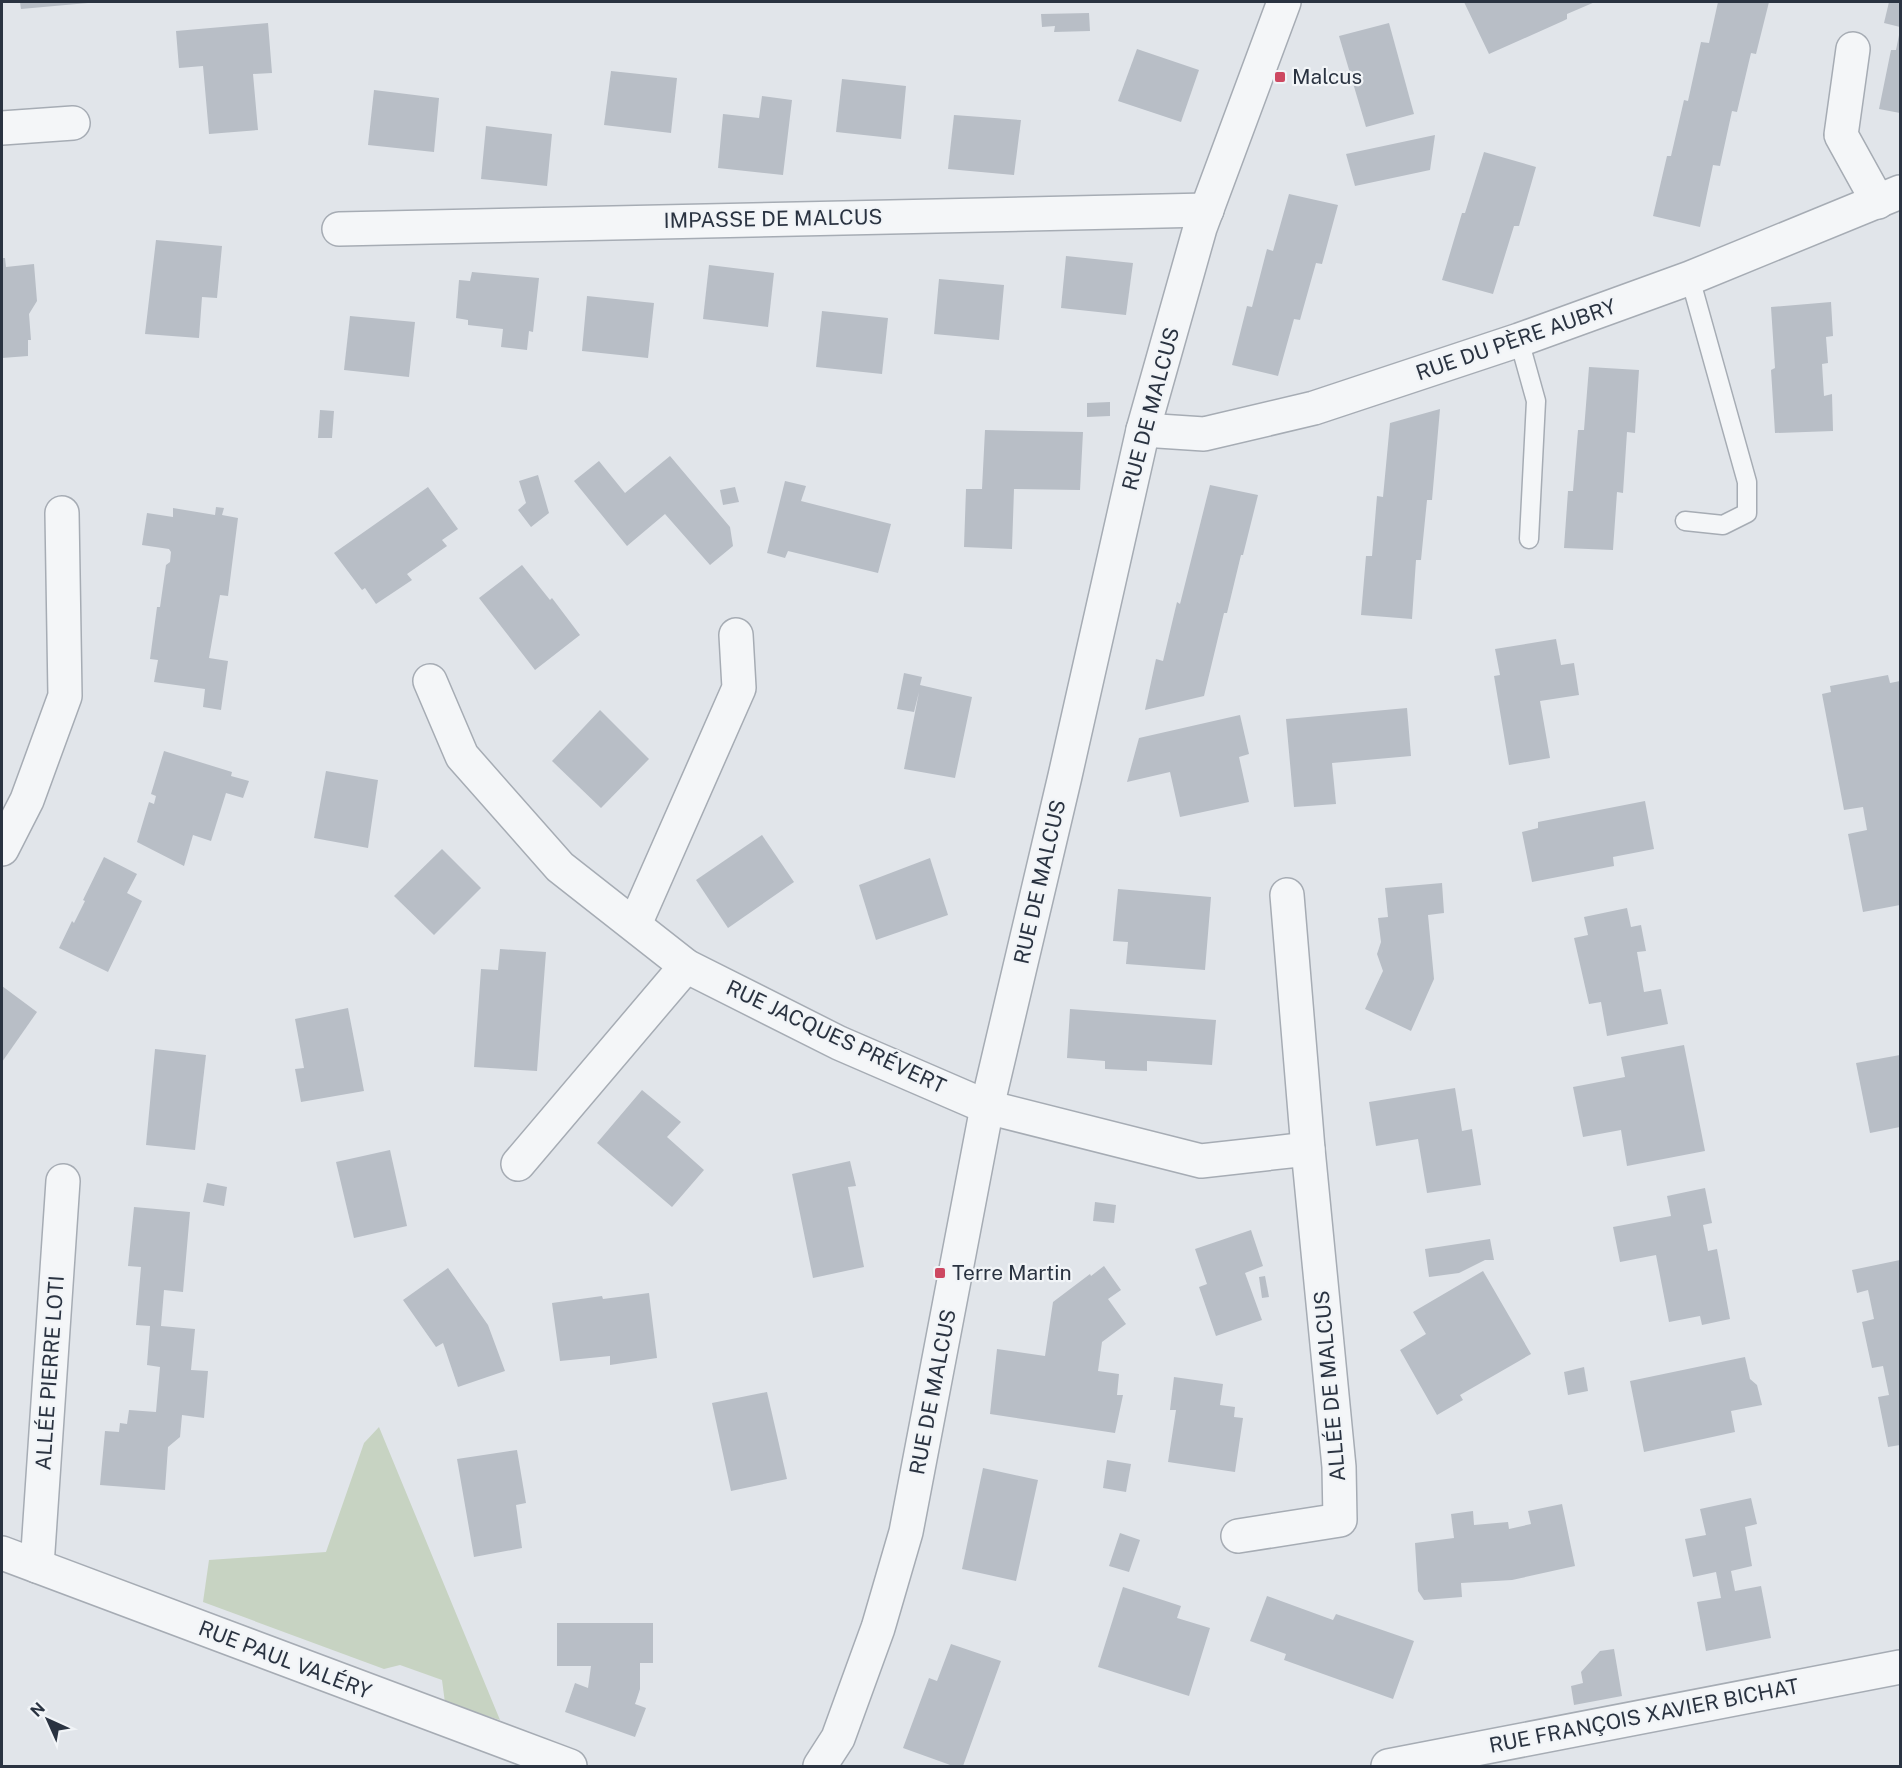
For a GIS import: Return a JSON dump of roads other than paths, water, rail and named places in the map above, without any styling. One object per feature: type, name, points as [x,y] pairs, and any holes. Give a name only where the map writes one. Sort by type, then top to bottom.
[{"type":"street","name":"RUE DE MALCUS","points":[[820,1767],[838,1738],[878,1628],[906,1532],[987,1107],[1068,764],[1143,430],[1207,210],[1284,2]]},
{"type":"street","name":"RUE DU PÈRE AUBRY","points":[[1143,430],[1204,434],[1314,408],[1519,340],[1690,278],[1889,197],[1841,135],[1853,49]]},
{"type":"street","points":[[2,128],[73,123]]},
{"type":"street","name":"IMPASSE DE MALCUS","points":[[339,229],[1207,210]]},
{"type":"street","points":[[2,849],[27,800],[65,696],[62,513]]},
{"type":"street","points":[[635,924],[739,688],[736,635]]},
{"type":"street","name":"RUE JACQUES PRÉVERT","points":[[430,681],[462,756],[560,867],[686,966],[839,1043],[987,1107]]},
{"type":"street","name":"ALLÉE DE MALCUS","points":[[1238,1536],[1340,1520],[1339,1467],[1308,1149],[1287,895]]},
{"type":"street","points":[[518,1164],[686,966]]},
{"type":"street","points":[[987,1107],[1202,1161],[1308,1149]]},
{"type":"street","name":"ALLÉE PIERRE LOTI","points":[[37,1566],[63,1181]]},
{"type":"street","name":"RUE PAUL VALÉRY","points":[[2,1553],[570,1767]]},
{"type":"street","name":"RUE FRANÇOIS XAVIER BICHAT","points":[[1388,1767],[1421,1763],[1900,1667]]},
{"type":"lane","points":[[1685,521],[1723,525],[1747,513],[1747,482],[1690,278]]},
{"type":"lane","points":[[1519,340],[1536,401],[1529,539]]},
{"type":"place","name":"Malcus","points":[[1280,77]]},
{"type":"place","name":"Terre Martin","points":[[940,1273]]}]
